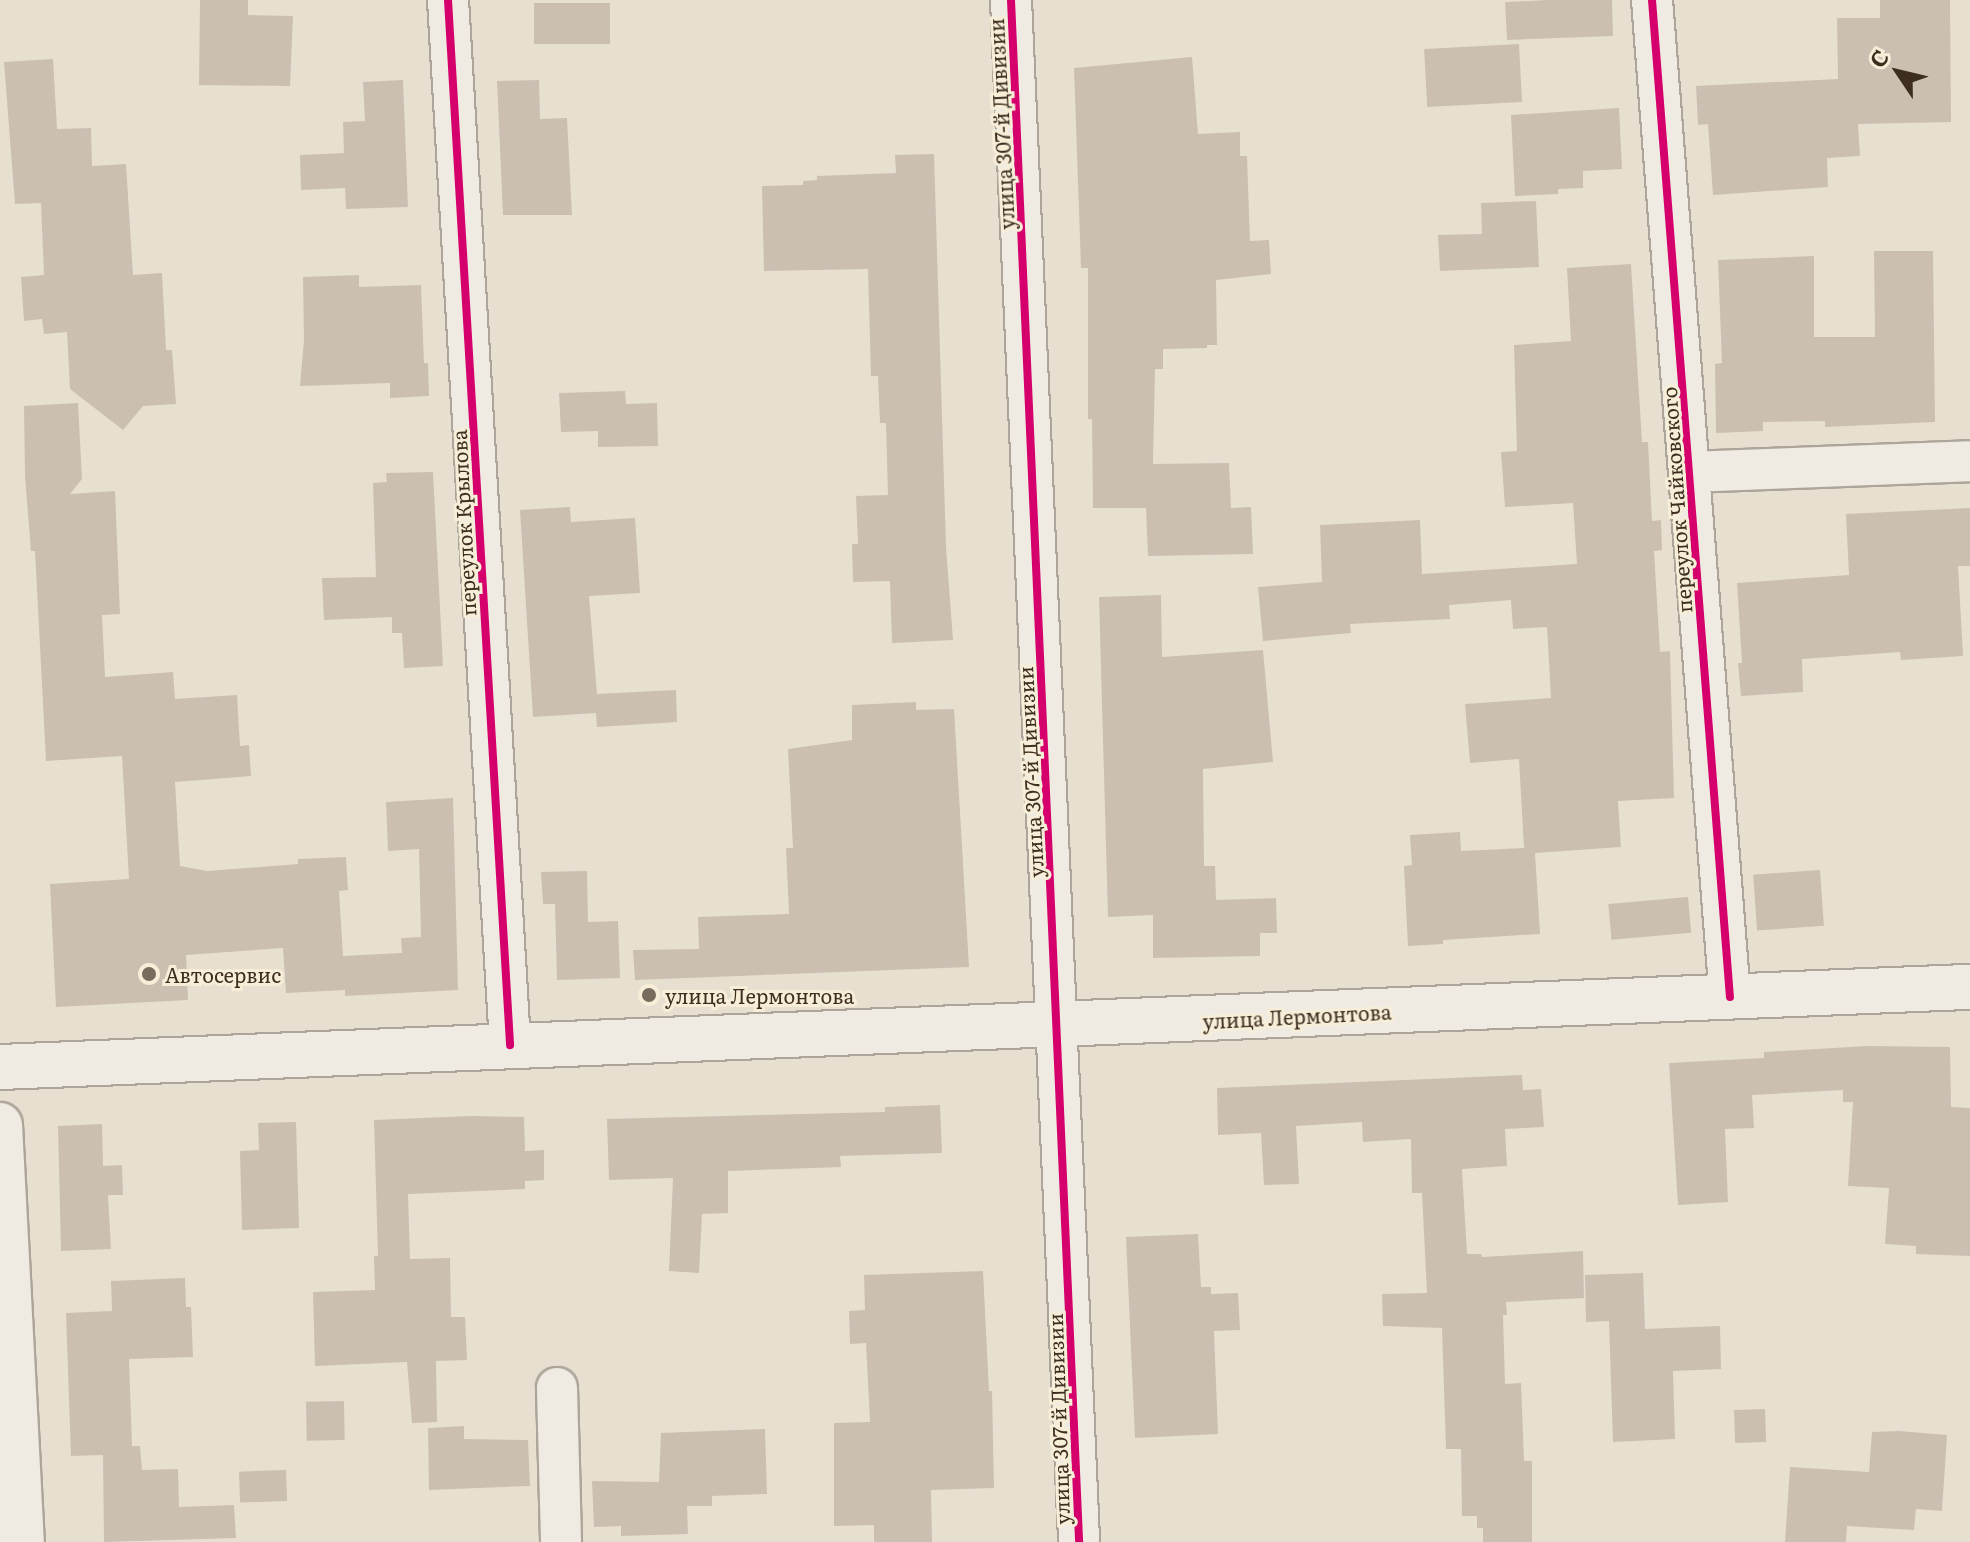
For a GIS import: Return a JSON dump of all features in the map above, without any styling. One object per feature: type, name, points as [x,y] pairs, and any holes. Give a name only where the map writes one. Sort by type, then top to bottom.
[{"type":"main road","name":"улица Лермонтова","points":[[0,1067],[510,1045],[1058,1027],[1970,987]]},
{"type":"main road","points":[[0,1125],[22,1542]]},
{"type":"street","name":"переулок Крылова","points":[[448,0],[510,1045]]},
{"type":"street","name":"улица 307-й Дивизии","points":[[1011,0],[1079,1542]]},
{"type":"street","name":"переулок Чайковского","points":[[1652,0],[1730,997]]},
{"type":"street","name":"переулок Чайковского","points":[[1690,472],[1970,461]]},
{"type":"street","points":[[557,1388],[561,1542]]},
{"type":"building","points":[[200,0],[248,0],[248,15],[293,16],[290,86],[199,85]]},
{"type":"building","points":[[1612,0],[1613,36],[1507,40],[1505,2]]},
{"type":"building","points":[[1880,0],[1950,0],[1951,122],[1858,124],[1860,156],[1827,158],[1828,187],[1713,195],[1708,124],[1698,125],[1696,86],[1838,79],[1837,18],[1880,18]]},
{"type":"building","points":[[534,3],[610,3],[610,44],[534,44]]},
{"type":"building","points":[[1519,44],[1522,102],[1427,107],[1424,49]]},
{"type":"building","points":[[1192,57],[1198,134],[1240,132],[1240,156],[1247,156],[1250,241],[1269,240],[1271,274],[1216,280],[1217,345],[1163,349],[1163,369],[1155,369],[1153,464],[1229,463],[1231,508],[1251,507],[1253,554],[1148,556],[1146,508],[1093,508],[1092,419],[1088,419],[1088,268],[1081,268],[1074,68]]},
{"type":"building","points":[[53,59],[57,129],[91,128],[92,166],[126,164],[133,275],[162,273],[166,350],[172,350],[176,404],[143,406],[123,430],[70,389],[67,332],[44,334],[42,319],[24,321],[21,277],[44,275],[41,203],[15,204],[4,62]]},
{"type":"building","points":[[403,80],[408,207],[346,209],[345,188],[301,190],[300,155],[344,153],[343,122],[365,121],[363,82]]},
{"type":"building","points":[[539,80],[540,119],[567,118],[572,215],[503,215],[497,81]]},
{"type":"building","points":[[1619,108],[1622,169],[1583,171],[1583,188],[1558,189],[1558,194],[1515,196],[1511,115]]},
{"type":"building","points":[[934,154],[946,547],[953,640],[892,643],[890,581],[853,582],[852,544],[858,544],[856,496],[888,495],[886,423],[880,423],[878,376],[871,376],[868,269],[764,271],[762,186],[803,185],[803,181],[817,180],[817,176],[896,173],[895,155]]},
{"type":"building","points":[[1536,201],[1539,267],[1440,271],[1438,235],[1482,234],[1481,203]]},
{"type":"building","points":[[1874,251],[1933,251],[1935,422],[1825,427],[1825,421],[1763,422],[1763,431],[1716,433],[1715,364],[1722,363],[1718,260],[1814,256],[1814,337],[1875,337]]},
{"type":"building","points":[[1631,264],[1642,442],[1648,442],[1652,521],[1661,520],[1662,550],[1654,551],[1660,652],[1670,651],[1674,798],[1618,801],[1621,847],[1535,853],[1540,934],[1443,940],[1443,944],[1408,946],[1404,866],[1412,865],[1410,835],[1460,832],[1461,851],[1524,848],[1519,759],[1470,763],[1465,704],[1551,698],[1547,627],[1513,629],[1511,600],[1449,605],[1450,619],[1350,624],[1351,633],[1263,641],[1258,587],[1322,582],[1320,525],[1420,520],[1422,574],[1577,564],[1573,503],[1505,507],[1501,452],[1517,451],[1514,345],[1571,341],[1567,268]]},
{"type":"building","points":[[359,275],[359,287],[421,285],[424,363],[428,363],[429,396],[390,398],[390,383],[300,386],[304,340],[303,277]]},
{"type":"building","points":[[625,391],[626,404],[657,403],[658,446],[598,447],[598,431],[561,432],[559,393]]},
{"type":"building","points":[[78,403],[82,479],[70,494],[115,491],[120,614],[102,615],[105,677],[173,672],[175,699],[237,695],[240,746],[249,745],[251,776],[175,782],[180,866],[207,871],[298,864],[298,859],[346,857],[348,890],[339,891],[343,956],[402,953],[401,938],[421,937],[419,849],[388,851],[386,802],[453,798],[458,990],[345,996],[345,990],[286,993],[283,948],[186,955],[188,1000],[56,1007],[50,884],[129,879],[122,756],[46,761],[35,551],[31,551],[25,476],[24,406]]},
{"type":"building","points":[[433,472],[443,666],[404,668],[402,633],[392,633],[392,617],[324,620],[322,578],[376,577],[373,483],[387,482],[386,473]]},
{"type":"building","points":[[570,507],[571,522],[635,518],[640,593],[589,596],[597,694],[676,690],[677,722],[597,727],[596,713],[533,717],[520,510]]},
{"type":"building","points":[[1970,508],[1970,566],[1958,566],[1963,656],[1901,660],[1900,652],[1802,659],[1803,692],[1741,696],[1737,583],[1849,575],[1846,514]]},
{"type":"building","points":[[1161,595],[1162,657],[1263,650],[1273,762],[1203,769],[1204,866],[1215,866],[1216,900],[1276,898],[1277,933],[1260,933],[1260,956],[1153,958],[1153,915],[1108,917],[1099,597]]},
{"type":"building","points":[[916,702],[916,710],[954,709],[969,967],[635,980],[633,950],[699,949],[698,917],[789,914],[786,848],[793,848],[788,749],[852,740],[852,705]]},
{"type":"building","points":[[1820,870],[1824,926],[1757,931],[1753,875]]},
{"type":"building","points":[[587,871],[588,922],[618,921],[620,978],[557,980],[555,904],[543,904],[541,872]]},
{"type":"building","points":[[1688,897],[1691,933],[1611,940],[1608,904]]},
{"type":"building","points":[[1868,1046],[1950,1047],[1951,1107],[1970,1108],[1970,1256],[1916,1254],[1916,1246],[1885,1244],[1889,1188],[1848,1186],[1853,1102],[1843,1102],[1843,1090],[1752,1095],[1754,1128],[1725,1129],[1728,1202],[1678,1205],[1669,1063],[1764,1058],[1764,1052]]},
{"type":"building","points":[[1522,1075],[1523,1090],[1541,1089],[1544,1127],[1505,1129],[1507,1166],[1462,1169],[1467,1254],[1481,1254],[1482,1257],[1583,1251],[1584,1298],[1506,1302],[1507,1315],[1503,1315],[1505,1384],[1521,1383],[1524,1461],[1532,1461],[1532,1542],[1483,1542],[1483,1528],[1477,1528],[1477,1516],[1462,1516],[1461,1449],[1446,1449],[1442,1328],[1383,1326],[1382,1294],[1427,1293],[1422,1193],[1412,1193],[1411,1139],[1363,1142],[1362,1122],[1296,1126],[1299,1184],[1264,1185],[1261,1133],[1218,1135],[1217,1088]]},
{"type":"building","points":[[940,1105],[942,1153],[840,1156],[841,1167],[728,1171],[728,1213],[702,1214],[699,1273],[669,1271],[673,1178],[609,1180],[607,1119],[885,1112],[885,1107]]},
{"type":"building","points":[[524,1117],[525,1151],[544,1150],[544,1180],[525,1181],[525,1189],[408,1194],[410,1259],[450,1258],[451,1317],[465,1317],[467,1360],[436,1361],[437,1422],[412,1423],[407,1362],[315,1366],[313,1292],[375,1290],[374,1256],[378,1256],[374,1120]]},
{"type":"building","points":[[296,1122],[299,1228],[242,1230],[240,1151],[259,1150],[258,1123]]},
{"type":"building","points":[[102,1124],[103,1166],[122,1165],[123,1195],[108,1195],[111,1249],[61,1251],[58,1126]]},
{"type":"building","points":[[1198,1234],[1201,1287],[1211,1287],[1211,1294],[1238,1293],[1240,1330],[1214,1331],[1218,1434],[1135,1438],[1126,1237]]},
{"type":"building","points":[[983,1271],[989,1391],[992,1391],[994,1488],[931,1490],[932,1542],[874,1542],[874,1525],[834,1526],[834,1423],[870,1422],[866,1343],[850,1344],[849,1311],[865,1310],[864,1275]]},
{"type":"building","points":[[1643,1273],[1645,1329],[1720,1326],[1721,1369],[1673,1371],[1675,1439],[1613,1442],[1609,1321],[1586,1322],[1585,1275]]},
{"type":"building","points":[[185,1278],[186,1307],[191,1307],[193,1357],[129,1359],[132,1446],[140,1446],[142,1470],[178,1469],[179,1507],[234,1505],[236,1538],[104,1542],[103,1455],[71,1456],[66,1313],[112,1311],[111,1281]]},
{"type":"building","points":[[344,1401],[345,1440],[307,1441],[306,1402]]},
{"type":"building","points":[[1765,1409],[1766,1442],[1735,1443],[1734,1410]]},
{"type":"building","points":[[464,1426],[464,1439],[528,1440],[530,1486],[429,1490],[428,1428]]},
{"type":"building","points":[[765,1429],[767,1494],[712,1496],[712,1506],[687,1506],[688,1534],[621,1536],[621,1526],[594,1527],[592,1481],[659,1482],[661,1433]]},
{"type":"building","points":[[1872,1432],[1947,1435],[1942,1511],[1916,1509],[1914,1530],[1847,1526],[1846,1542],[1785,1542],[1790,1467],[1869,1472]]},
{"type":"building","points":[[286,1470],[287,1501],[240,1503],[239,1472]]},
{"type":"cycle path","points":[[448,0],[510,1045]]},
{"type":"cycle path","points":[[1011,0],[1079,1542]]},
{"type":"cycle path","points":[[1652,0],[1730,997]]},
{"type":"place","name":"Автосервис","points":[[149,974]]},
{"type":"place","name":"улица Лермонтова","points":[[649,995]]}]
